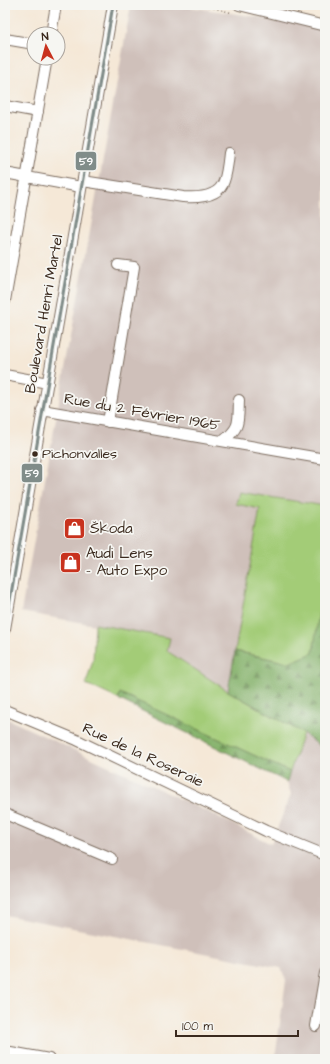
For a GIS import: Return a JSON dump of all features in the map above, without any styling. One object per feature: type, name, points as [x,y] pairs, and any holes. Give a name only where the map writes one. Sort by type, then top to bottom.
[{"type":"street","points":[[52,26],[56,5]]},
{"type":"street","name":"Boulevard Henri Martel","points":[[5,629],[10,577],[48,383],[113,5]]},
{"type":"street","points":[[239,5],[325,26]]},
{"type":"street","points":[[5,39],[26,43]]},
{"type":"street","points":[[5,301],[10,241],[27,177],[46,66]]},
{"type":"street","points":[[5,106],[38,112]]},
{"type":"street","points":[[5,173],[200,198],[216,191],[221,187],[224,181],[229,153]]},
{"type":"street","points":[[108,422],[134,267],[118,265]]},
{"type":"street","points":[[5,375],[48,383]]},
{"type":"street","points":[[223,441],[234,433],[238,424],[239,400]]},
{"type":"street","name":"Rue du 2 Février 1965","points":[[42,410],[325,459]]},
{"type":"street","name":"Rue de la Roseraie","points":[[5,710],[77,740],[266,831],[325,855]]},
{"type":"street","points":[[5,814],[112,859]]},
{"type":"street","points":[[316,1026],[325,973]]},
{"type":"street","points":[[5,1051],[49,1059]]},
{"type":"shaded area","points":[[131,5],[177,5],[325,27],[325,506],[239,492],[260,509],[228,691],[167,651],[170,638],[21,612]]},
{"type":"shaded area","points":[[5,718],[217,816],[271,844],[291,794],[287,782],[303,733],[325,750],[325,1059],[275,1059],[286,980],[281,968],[5,915]]},
{"type":"green space","points":[[239,492],[325,506],[325,583],[314,653],[289,663],[235,651],[260,509],[236,504]]},
{"type":"green space","points":[[319,613],[325,614],[325,750],[303,733],[228,691],[235,651],[289,663],[313,653]]},
{"type":"green space","points":[[95,624],[170,638],[167,651],[228,691],[303,733],[290,772],[121,694],[118,699],[86,684],[93,660]]},
{"type":"green space","points":[[120,693],[290,772],[287,782],[118,699]]},
{"type":"transit line","name":"59","points":[[5,629],[113,5]]},
{"type":"place","name":"Pichonvalles","points":[[35,454]]},
{"type":"place","name":"Škoda","points":[[75,528]]},
{"type":"place","name":"Audi Lens - Auto Expo","points":[[70,562]]}]
